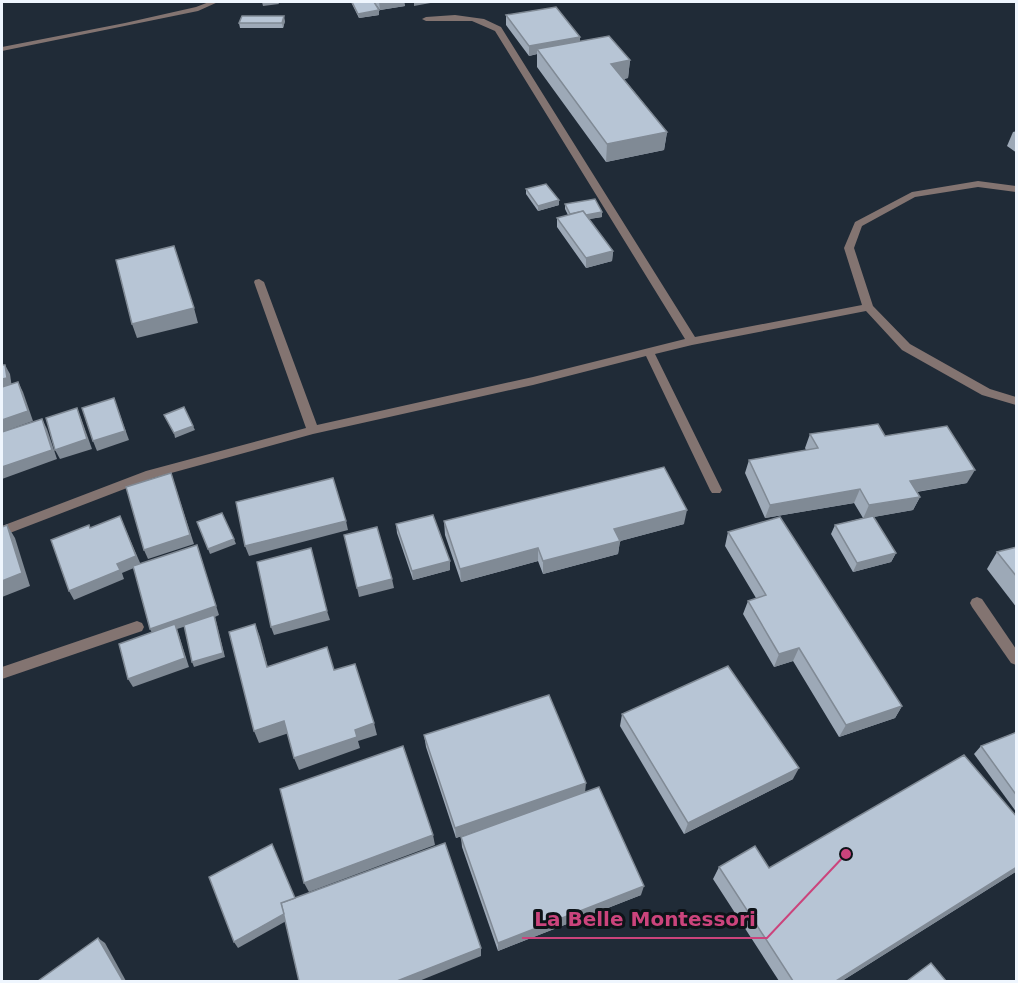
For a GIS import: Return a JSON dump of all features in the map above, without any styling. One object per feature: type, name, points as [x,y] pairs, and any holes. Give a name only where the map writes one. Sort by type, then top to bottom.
[{"type":"street","points":[[2,49],[198,9],[214,2]]},
{"type":"street","points":[[426,19],[469,17],[486,21],[498,29],[692,341]]},
{"type":"street","points":[[1017,189],[978,184],[912,195],[858,224],[849,248],[868,307],[906,346],[986,392],[1017,401]]},
{"type":"street","points":[[260,282],[313,430]]},
{"type":"street","points":[[2,531],[150,474],[313,430],[533,381],[692,341],[868,307]]},
{"type":"street","points":[[649,352],[716,490]]},
{"type":"street","points":[[977,603],[1017,659]]},
{"type":"street","points":[[2,673],[137,627]]},
{"type":"building","points":[[352,2],[374,2],[379,10],[358,14]]},
{"type":"building","points":[[556,7],[580,37],[529,46],[506,15]]},
{"type":"building","points":[[242,16],[284,16],[282,23],[239,23]]},
{"type":"building","points":[[609,36],[630,60],[611,64],[667,132],[607,144],[537,49]]},
{"type":"building","points":[[546,184],[559,200],[538,206],[526,189]]},
{"type":"building","points":[[595,199],[602,212],[586,215],[583,211],[570,214],[565,204]]},
{"type":"building","points":[[583,211],[613,251],[586,258],[557,218]]},
{"type":"building","points":[[174,246],[194,308],[132,324],[116,260]]},
{"type":"building","points":[[2,365],[5,365],[7,378],[2,379]]},
{"type":"building","points":[[18,382],[28,411],[2,420],[2,387]]},
{"type":"building","points":[[114,398],[125,431],[93,441],[82,408]]},
{"type":"building","points":[[184,407],[193,426],[174,433],[164,415]]},
{"type":"building","points":[[77,408],[87,439],[55,450],[46,418]]},
{"type":"building","points":[[42,419],[52,450],[2,467],[2,432]]},
{"type":"building","points":[[878,424],[885,436],[947,426],[975,470],[910,481],[920,497],[869,505],[860,489],[770,505],[749,460],[818,448],[810,434]]},
{"type":"building","points":[[664,467],[687,510],[614,529],[620,541],[543,561],[538,548],[460,569],[444,521]]},
{"type":"building","points":[[171,473],[190,535],[144,550],[126,487]]},
{"type":"building","points":[[333,478],[346,521],[245,546],[236,502]]},
{"type":"building","points":[[222,513],[234,539],[208,549],[197,522]]},
{"type":"building","points":[[433,515],[450,561],[412,571],[396,524]]},
{"type":"building","points":[[120,516],[136,556],[117,564],[120,570],[69,591],[51,540]]},
{"type":"building","points":[[873,516],[896,553],[857,563],[835,525]]},
{"type":"building","points":[[780,517],[902,706],[846,725],[799,648],[779,654],[748,601],[766,595],[728,532]]},
{"type":"building","points":[[7,525],[22,573],[2,581],[2,527]]},
{"type":"building","points":[[377,527],[392,579],[357,588],[344,535]]},
{"type":"building","points":[[197,545],[216,606],[150,629],[133,566]]},
{"type":"building","points":[[1017,547],[1017,577],[997,552]]},
{"type":"building","points":[[311,548],[327,611],[271,627],[257,562]]},
{"type":"building","points":[[214,615],[223,653],[192,662],[184,625]]},
{"type":"building","points":[[175,624],[185,658],[128,679],[119,644]]},
{"type":"building","points":[[255,624],[267,667],[327,647],[334,670],[355,664],[374,723],[355,730],[357,737],[294,758],[284,721],[254,731],[229,632]]},
{"type":"building","points":[[728,666],[799,768],[688,823],[622,714]]},
{"type":"building","points":[[549,695],[586,783],[455,828],[424,735]]},
{"type":"building","points":[[1017,732],[1017,796],[981,746]]},
{"type":"building","points":[[403,746],[433,835],[304,883],[280,789]]},
{"type":"building","points":[[964,755],[1017,817],[1017,867],[836,981],[793,981],[719,867],[755,846],[769,868]]},
{"type":"building","points":[[599,787],[644,886],[498,943],[461,837]]},
{"type":"building","points":[[445,843],[481,948],[397,981],[299,981],[281,903]]},
{"type":"building","points":[[272,844],[295,898],[281,903],[284,914],[234,942],[209,877]]},
{"type":"building","points":[[98,938],[123,981],[38,981]]},
{"type":"building","points":[[931,963],[946,981],[907,981]]},
{"type":"place","name":"La Belle Montessori","points":[[846,854]]}]
